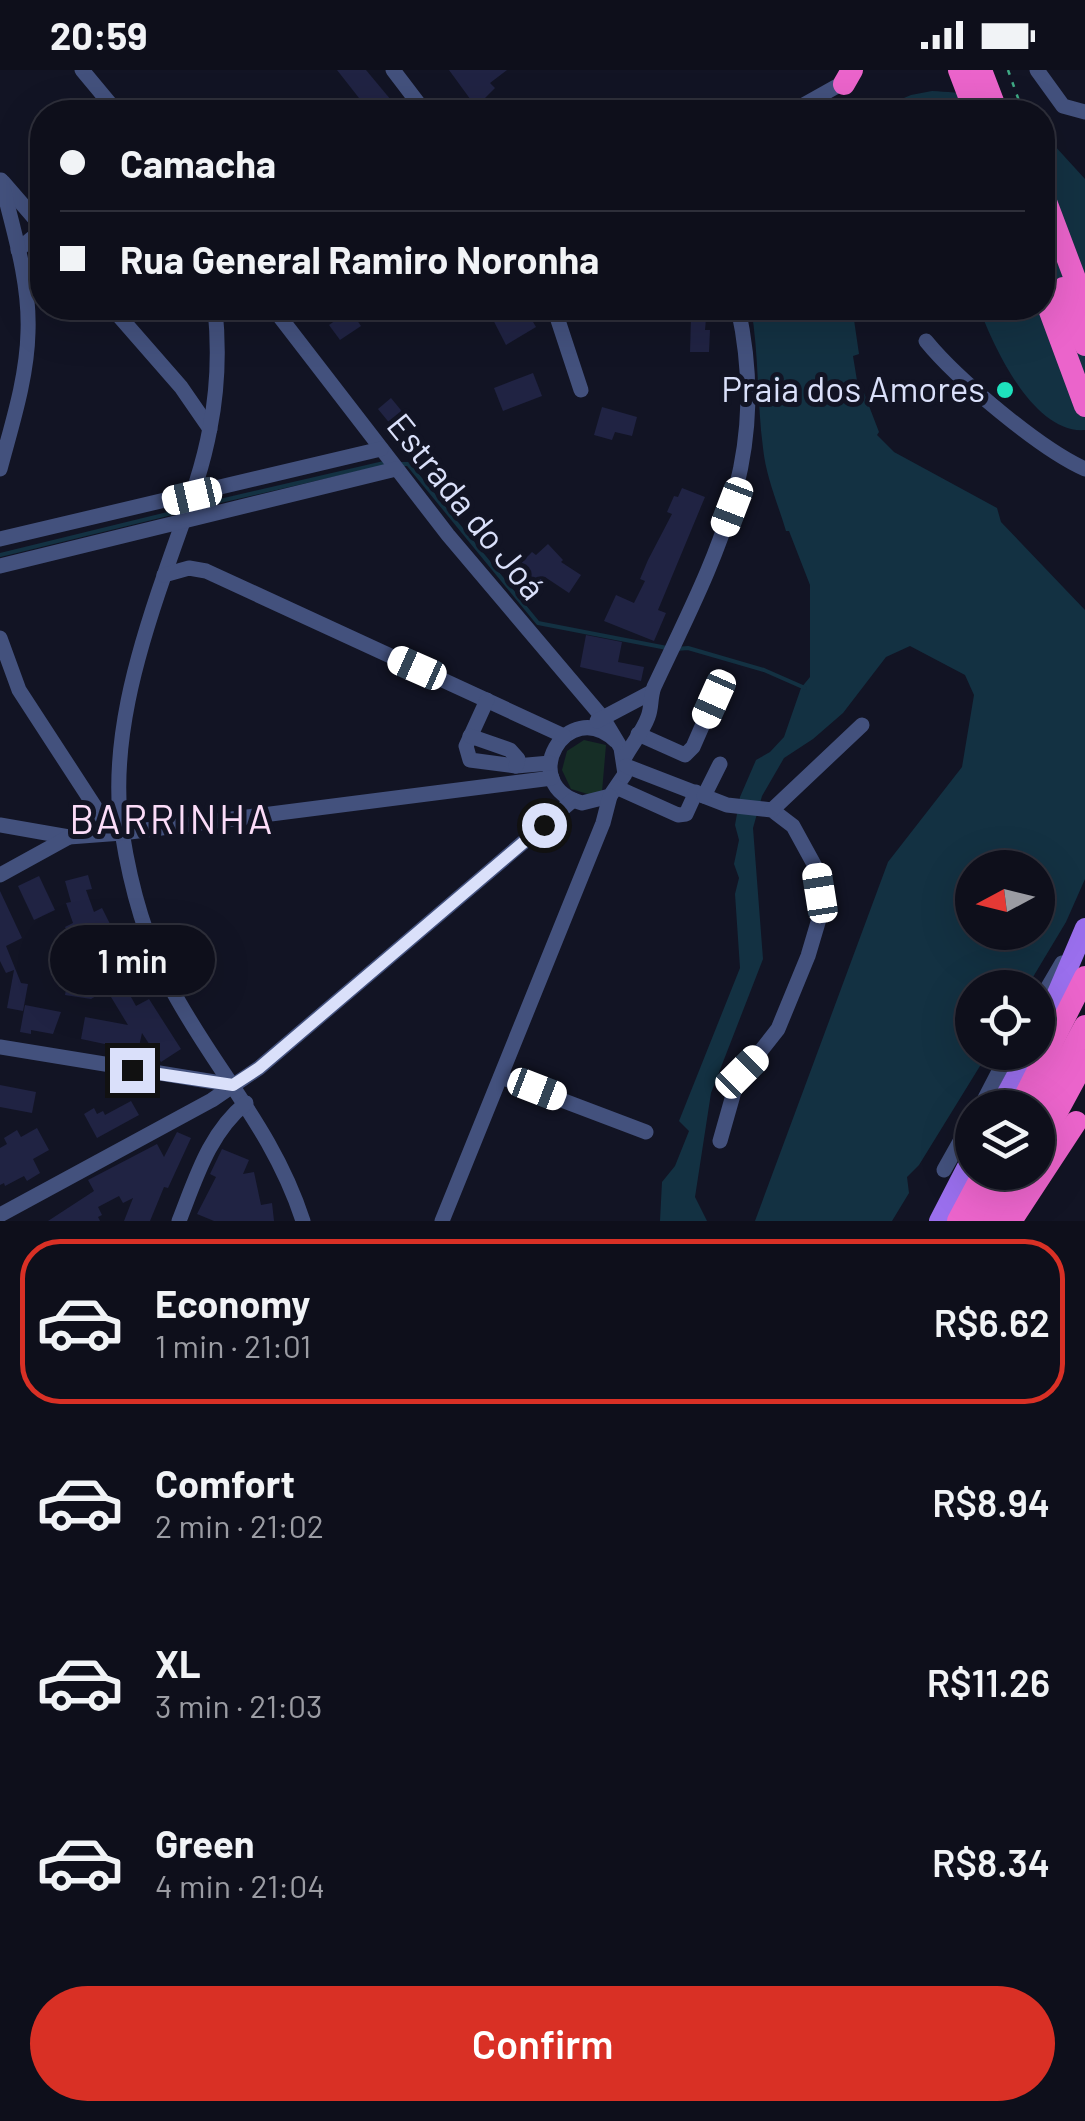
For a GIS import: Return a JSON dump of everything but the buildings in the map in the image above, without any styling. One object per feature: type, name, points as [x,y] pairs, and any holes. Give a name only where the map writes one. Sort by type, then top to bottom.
[{"type":"highway","points":[[960,70],[971,100]]},
{"type":"highway","points":[[981,70],[992,100]]},
{"type":"highway","points":[[998,70],[1009,100]]},
{"type":"highway","points":[[1055,225],[1085,305]]},
{"type":"highway","points":[[1055,267],[1085,346]]},
{"type":"highway","points":[[1053,320],[1085,406]]},
{"type":"highway","points":[[1046,1090],[1085,977]]},
{"type":"highway","points":[[1033,1090],[1085,1026]]},
{"type":"highway","points":[[1050,1090],[1057,1056]]},
{"type":"highway","points":[[1011,1221],[1081,1115]]},
{"type":"highway","points":[[958,1221],[974,1190]]},
{"type":"highway","points":[[979,1221],[995,1190]]},
{"type":"highway","points":[[994,1221],[1012,1190]]},
{"type":"main road","points":[[1057,1056],[1085,927]]},
{"type":"main road","points":[[1024,1221],[1081,1115]]},
{"type":"main road","points":[[939,1221],[955,1190]]},
{"type":"street","points":[[82,70],[107,100]]},
{"type":"street","points":[[393,70],[416,100]]},
{"type":"street","points":[[1037,70],[1063,106],[1085,112]]},
{"type":"street","points":[[811,100],[853,75]]},
{"type":"street","points":[[0,179],[30,214]]},
{"type":"street","points":[[0,179],[26,298],[27,354],[0,468]]},
{"type":"street","points":[[18,250],[30,241]]},
{"type":"street","points":[[122,320],[181,387],[210,429]]},
{"type":"street","points":[[117,833],[121,756],[131,687],[164,575],[189,508],[210,429],[218,359],[216,320]]},
{"type":"street","name":"Estrada do Joá","points":[[282,320],[498,596],[603,718],[616,741]]},
{"type":"street","points":[[558,320],[581,390]]},
{"type":"street","points":[[442,1221],[625,761],[648,717],[652,692],[732,507],[746,447],[747,368],[740,320]]},
{"type":"street","points":[[926,341],[961,377],[1035,436],[1085,469]]},
{"type":"street","points":[[0,566],[382,450]]},
{"type":"street","points":[[0,540],[395,468]]},
{"type":"street","points":[[164,575],[189,568],[206,571],[564,736]]},
{"type":"street","points":[[0,638],[18,690],[117,833],[168,983],[246,1103],[272,1150],[302,1221]]},
{"type":"street","points":[[652,692],[564,736],[554,748],[551,771],[560,792],[573,800],[592,803],[614,792],[678,815],[686,814],[720,764]]},
{"type":"street","points":[[638,734],[685,755],[693,747],[714,699]]},
{"type":"street","points":[[487,700],[465,751],[470,760],[551,771]]},
{"type":"street","points":[[631,704],[648,717]]},
{"type":"street","points":[[767,809],[862,725]]},
{"type":"street","points":[[585,728],[602,730],[616,741],[625,761],[727,805],[767,809],[794,826],[816,868],[819,919],[784,1017],[762,1052],[737,1080],[720,1141]]},
{"type":"street","points":[[0,825],[69,837],[117,833],[551,771]]},
{"type":"street","points":[[0,1214],[259,1068],[573,800]]},
{"type":"street","points":[[0,876],[69,837]]},
{"type":"street","points":[[1055,976],[1085,927]]},
{"type":"street","points":[[0,1047],[233,1085]]},
{"type":"street","points":[[500,1076],[646,1132]]},
{"type":"street","points":[[179,1221],[204,1158],[224,1121],[246,1103]]},
{"type":"street","points":[[944,1170],[955,1150]]},
{"type":"path","points":[[1008,70],[1019,100]]},
{"type":"green space","points":[[584,740],[606,745],[602,792],[591,795],[571,789],[562,770],[567,751]]},
{"type":"water","points":[[932,91],[996,100],[899,100]]},
{"type":"water","points":[[1055,146],[1085,179],[1085,430],[1066,428],[1033,403],[984,320],[1055,320]]},
{"type":"water","points":[[753,320],[854,320],[859,354],[853,356],[859,393],[864,393],[877,435],[894,452],[997,508],[1001,522],[1085,610],[1085,879],[1055,940],[1055,850],[955,850],[955,950],[1049,950],[1037,970],[955,970],[955,1070],[978,1070],[965,1090],[955,1090],[955,1107],[919,1165],[907,1177],[909,1193],[892,1221],[755,1221],[888,862],[962,767],[974,695],[965,675],[910,646],[886,657],[843,713],[784,758],[762,796],[753,828],[763,959],[711,1093],[695,1197],[707,1221],[660,1221],[662,1182],[675,1166],[689,1131],[679,1121],[740,968],[735,894],[739,878],[734,864],[740,797],[756,760],[784,737],[801,688],[810,677],[810,585],[786,531],[767,469]]},
{"type":"waterway","points":[[194,507],[384,463]]},
{"type":"waterway","points":[[399,464],[408,464],[538,623],[667,648]]},
{"type":"waterway","points":[[0,555],[180,511]]},
{"type":"waterway","points":[[676,649],[688,648],[764,670],[805,688]]},
{"type":"place","name":"Praia dos Amores","points":[[1005,390]]},
{"type":"district","name":"BARRINHA","points":[[172,820]]},
{"type":"route","points":[[132,1070],[233,1085],[259,1068],[544,825]]}]
